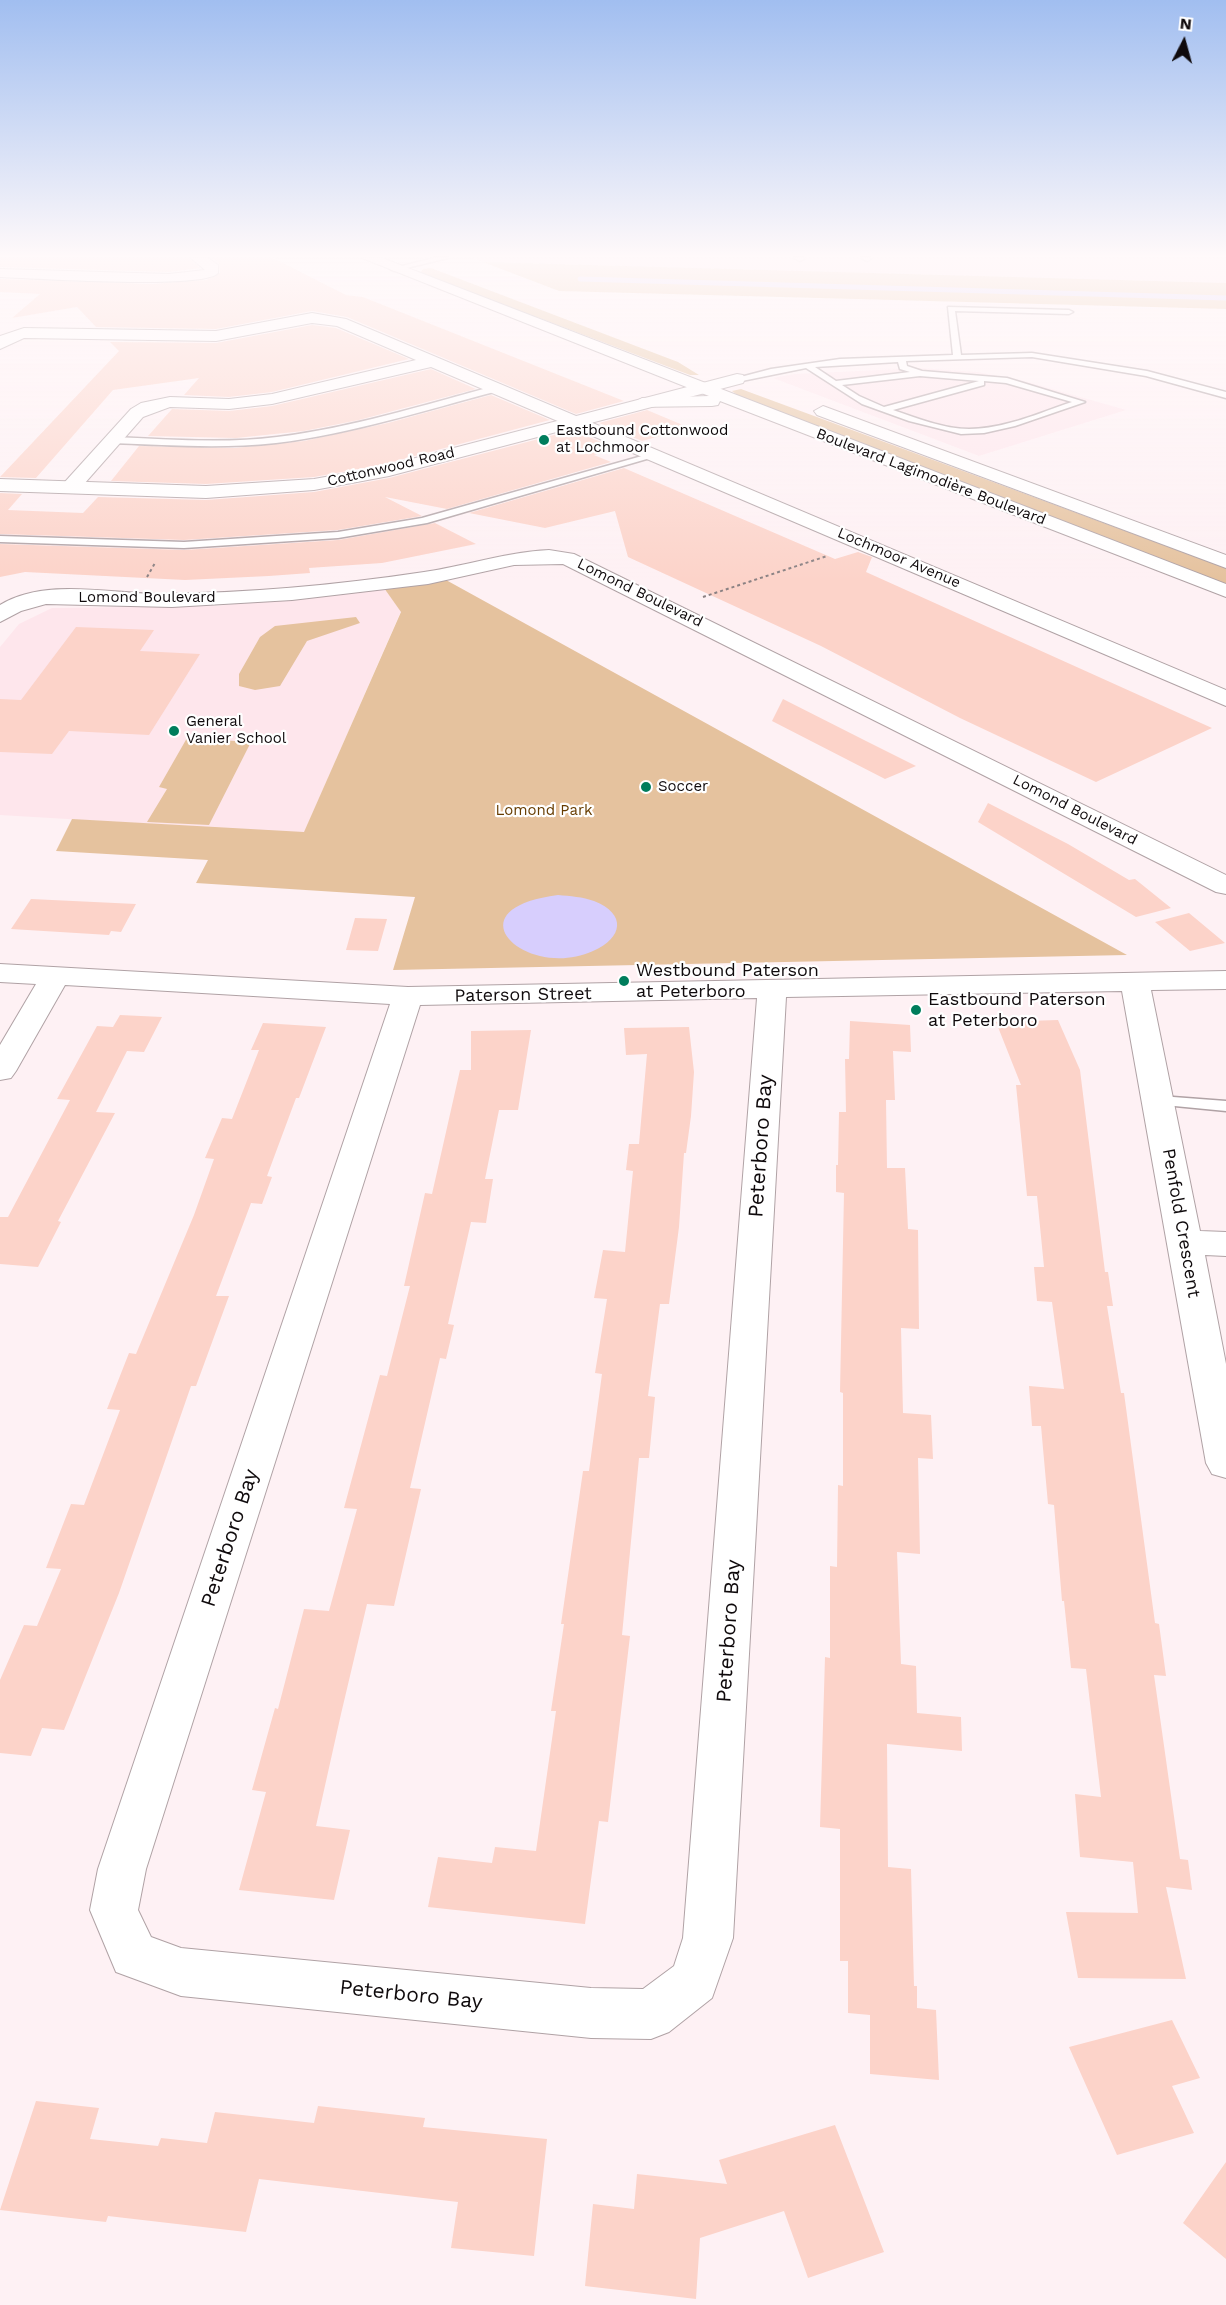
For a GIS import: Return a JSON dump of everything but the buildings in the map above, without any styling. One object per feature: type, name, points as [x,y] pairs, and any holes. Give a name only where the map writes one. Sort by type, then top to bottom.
[{"type":"street","points":[[70,488],[137,413],[146,406],[161,402],[228,404],[272,399],[416,366]]},
{"type":"street","name":"Lochmoor Avenue","points":[[439,366],[864,543],[1226,699]]},
{"type":"street","name":"Boulevard Lagimodière Boulevard","points":[[641,366],[1226,591]]},
{"type":"street","points":[[642,403],[651,396],[658,384],[645,367]]},
{"type":"street","points":[[704,367],[768,390]]},
{"type":"street","name":"Cottonwood Road","points":[[0,485],[215,493],[299,486],[382,472],[737,379]]},
{"type":"street","points":[[642,403],[694,400],[737,403]]},
{"type":"street","name":"Boulevard Lagimodière Boulevard","points":[[801,403],[1226,562]]},
{"type":"street","name":"Lomond Boulevard","points":[[0,615],[21,602],[44,598],[208,599],[355,588],[431,577],[531,556],[551,555],[567,558],[1226,886]]},
{"type":"street","name":"Paterson Street","points":[[0,973],[408,996],[772,991],[1226,980]]},
{"type":"street","points":[[0,1071],[55,977]]},
{"type":"street","name":"Penfold Crescent","points":[[1135,982],[1160,1101],[1183,1242],[1226,1463]]},
{"type":"street","name":"Peterboro Bay","points":[[408,996],[122,1869],[114,1910],[134,1955],[182,1972],[591,2013],[651,2014],[694,1981],[708,1938],[772,991]]},
{"type":"street","points":[[1183,1242],[1226,1244]]},
{"type":"lane","points":[[737,379],[803,366]]},
{"type":"lane","points":[[807,366],[837,383],[857,399],[944,429],[968,432],[995,429],[1081,402],[1007,381],[921,373],[837,383]]},
{"type":"lane","points":[[903,366],[921,373]]},
{"type":"lane","points":[[1096,366],[1147,374],[1226,395]]},
{"type":"lane","points":[[887,410],[992,380]]},
{"type":"lane","points":[[112,440],[219,443],[273,440],[322,432],[495,389]]},
{"type":"lane","points":[[904,405],[962,425],[978,425],[997,417],[1046,413]]},
{"type":"lane","points":[[0,539],[184,545],[258,542],[338,535],[423,521],[652,456]]},
{"type":"lane","points":[[1160,1101],[1226,1106]]},
{"type":"path","points":[[669,607],[864,543]]},
{"type":"shaded area","points":[[920,368],[978,372],[1024,381],[1126,410],[979,456],[773,378],[794,374]]},
{"type":"shaded area","name":"General Vanier School","points":[[384,588],[401,611],[304,833],[0,815],[0,647],[19,624],[52,608],[217,606]]},
{"type":"shaded area","points":[[558,895],[594,901],[612,912],[617,926],[610,940],[593,951],[568,958],[544,957],[524,950],[509,940],[503,927],[508,914],[525,903]]},
{"type":"green space","points":[[665,366],[684,366],[699,375],[690,375]]},
{"type":"green space","points":[[741,389],[1226,568],[1226,584],[742,399],[732,391]]},
{"type":"green space","name":"Lomond Park","points":[[446,580],[1127,955],[393,970],[415,897],[196,883],[208,860],[56,851],[72,819],[304,832],[401,612],[384,588]]},
{"type":"green space","points":[[356,617],[360,623],[307,641],[280,686],[255,690],[239,686],[239,674],[260,637],[275,626]]},
{"type":"green space","points":[[187,738],[251,742],[209,825],[147,822],[167,789],[159,787]]},
{"type":"place","name":"Eastbound Cottonwood at Lochmoor","points":[[544,440]]},
{"type":"place","name":"General Vanier School","points":[[174,731]]},
{"type":"place","name":"Soccer","points":[[646,787]]},
{"type":"place","name":"Westbound Paterson at Peterboro","points":[[624,981]]},
{"type":"place","name":"Eastbound Paterson at Peterboro","points":[[916,1010]]}]
